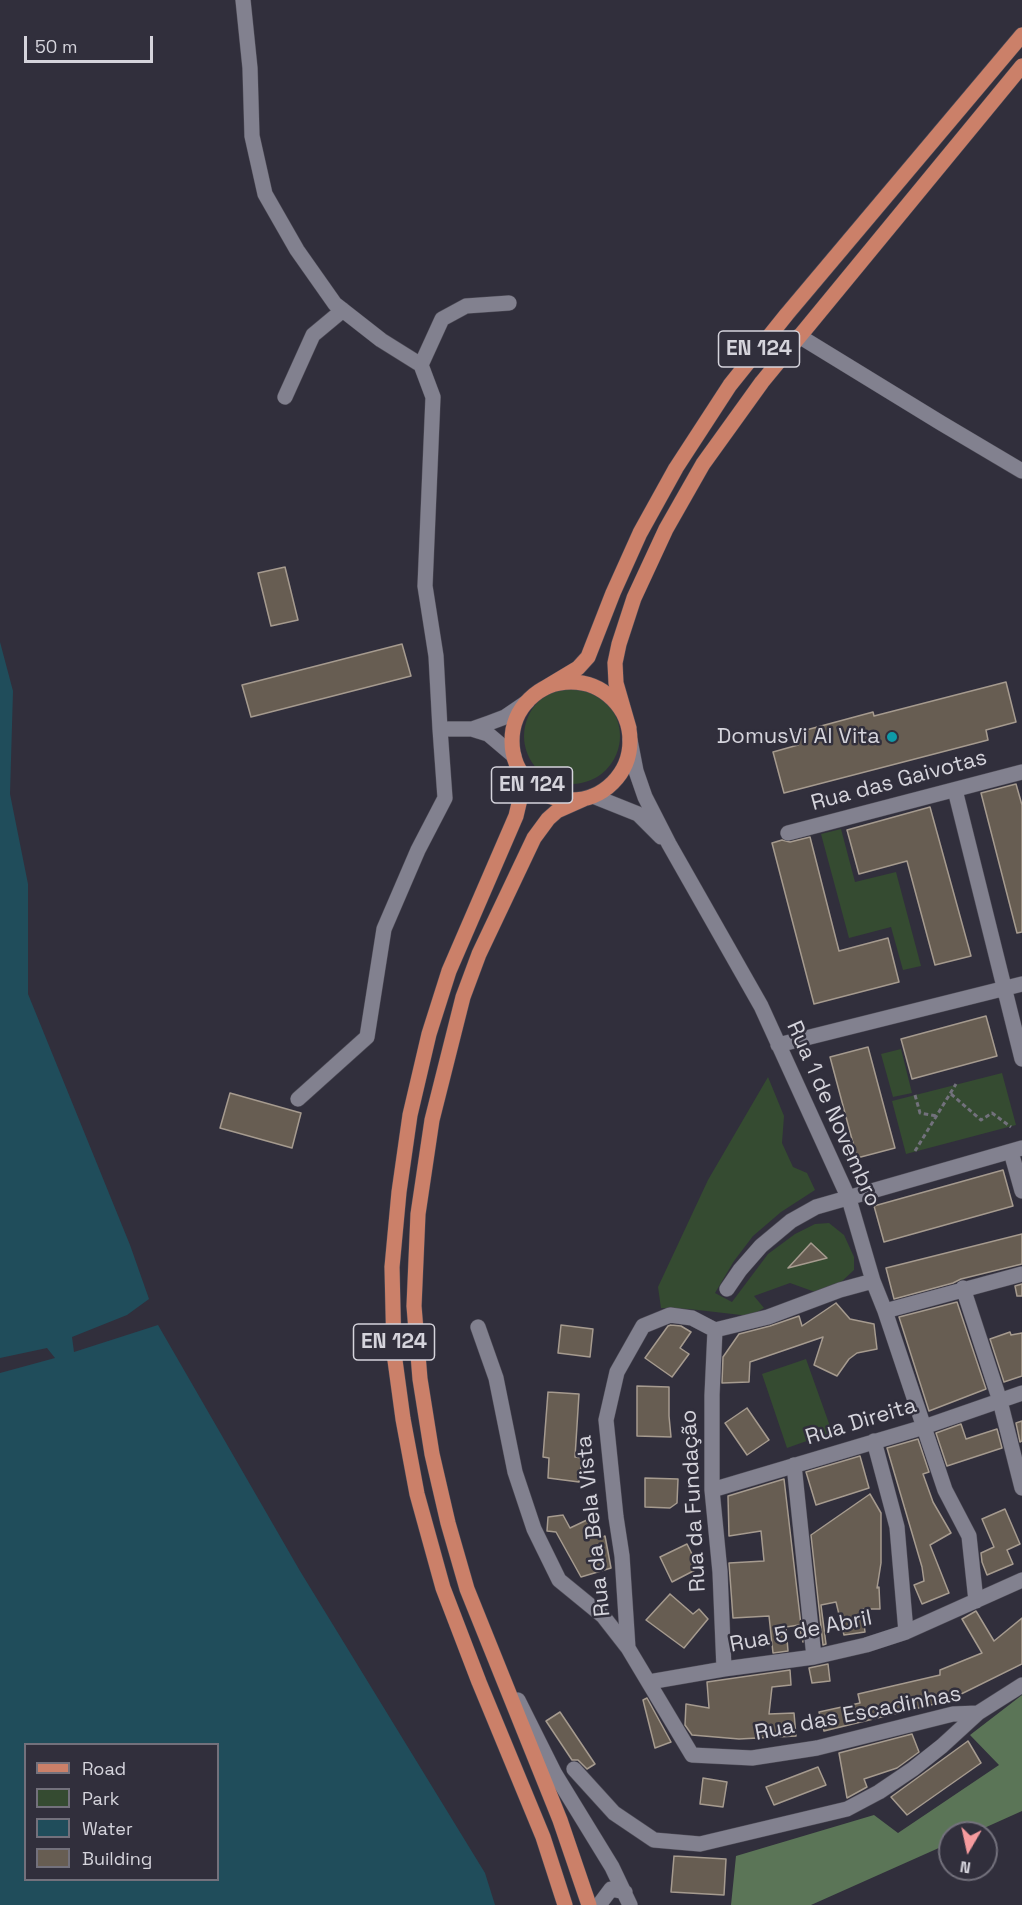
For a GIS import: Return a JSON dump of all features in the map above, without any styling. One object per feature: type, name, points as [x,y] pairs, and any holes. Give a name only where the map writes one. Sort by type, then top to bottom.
[{"type":"main road","name":"EN 124","points":[[565,1905],[543,1838],[478,1682],[443,1588],[417,1494],[403,1419],[394,1353],[392,1267],[399,1192],[410,1114],[429,1034],[449,971],[516,816],[521,795],[520,772],[514,756],[512,737],[517,718],[527,702],[543,689],[578,668],[588,657],[640,533],[676,468],[730,385],[1022,35]]},
{"type":"main road","name":"EN 124","points":[[589,1905],[560,1820],[467,1589],[451,1534],[430,1443],[420,1378],[414,1306],[418,1214],[432,1120],[463,997],[479,954],[534,838],[557,811],[608,787],[621,774],[628,758],[630,734],[616,683],[615,663],[634,598],[666,529],[703,464],[762,382],[1022,66]]},
{"type":"main road","name":"EN 124","points":[[543,689],[560,683],[578,683],[596,688],[611,698],[622,711],[630,734]]},
{"type":"main road","name":"EN 124","points":[[520,772],[532,786],[548,795],[565,800],[588,797]]},
{"type":"street","points":[[243,0],[252,136],[265,194],[297,250],[335,304],[381,340],[421,365],[433,397],[425,586],[436,656],[445,798],[418,850],[384,929],[367,1037],[298,1099]]},
{"type":"street","points":[[421,365],[442,319],[466,306],[509,303]]},
{"type":"street","points":[[285,397],[313,335],[343,310]]},
{"type":"street","points":[[799,336],[1022,471]]},
{"type":"street","points":[[440,729],[472,729],[505,717],[527,702]]},
{"type":"street","points":[[472,729],[488,735],[514,756]]},
{"type":"street","points":[[630,734],[636,771],[645,797],[669,844]]},
{"type":"street","name":"Rua das Gaivotas","points":[[788,833],[1022,772]]},
{"type":"street","points":[[955,790],[1022,1059]]},
{"type":"street","points":[[588,797],[638,814],[669,844]]},
{"type":"street","name":"Rua 1 de Novembro","points":[[669,844],[761,1006],[849,1199],[873,1281],[945,1490],[969,1536],[975,1601]]},
{"type":"street","points":[[778,1045],[1022,984]]},
{"type":"street","points":[[727,1289],[761,1246],[791,1221],[816,1207],[1016,1150],[1022,1191]]},
{"type":"street","points":[[885,1311],[963,1288],[1022,1274]]},
{"type":"street","points":[[715,1330],[768,1317],[840,1290],[873,1281]]},
{"type":"street","points":[[963,1288],[1000,1401],[1022,1488]]},
{"type":"street","name":"Rua da Bela Vista","points":[[628,1648],[622,1556],[606,1420],[617,1372],[643,1326],[670,1315],[692,1318],[715,1330]]},
{"type":"street","name":"Rua das Escadinhas","points":[[478,1327],[496,1378],[515,1472],[534,1529],[559,1580],[603,1616],[628,1648],[692,1755],[752,1758],[817,1748],[952,1714],[978,1713]]},
{"type":"street","name":"Rua da Fundação","points":[[715,1330],[712,1490],[720,1572],[724,1669]]},
{"type":"street","name":"Rua Direita","points":[[712,1490],[924,1426],[1022,1393]]},
{"type":"street","points":[[874,1441],[897,1527],[906,1632]]},
{"type":"street","points":[[794,1465],[814,1657]]},
{"type":"street","name":"Rua 5 de Abril","points":[[649,1682],[814,1657],[866,1645],[906,1632],[1022,1580]]},
{"type":"street","points":[[490,1650],[555,1774],[612,1867],[627,1898]]},
{"type":"street","points":[[574,1769],[614,1813],[654,1840],[700,1844],[847,1809],[879,1792],[913,1769],[978,1713],[1022,1685]]},
{"type":"street","points":[[599,1905],[611,1889],[627,1898]]},
{"type":"path","points":[[915,1151],[956,1084]]},
{"type":"path","points":[[951,1094],[981,1120],[992,1113],[1011,1127]]},
{"type":"path","points":[[915,1095],[920,1113],[937,1116]]},
{"type":"green space","points":[[572,688],[590,692],[606,702],[616,718],[620,736],[616,754],[606,770],[590,780],[572,784],[554,780],[538,770],[528,754],[524,736],[528,718],[538,702],[554,692]]},
{"type":"green space","points":[[841,829],[855,882],[896,872],[921,966],[903,970],[891,927],[849,938],[821,834]]},
{"type":"green space","points":[[901,1049],[912,1093],[893,1097],[881,1054]]},
{"type":"green space","points":[[1002,1073],[1016,1125],[906,1154],[892,1101]]},
{"type":"green space","points":[[768,1077],[784,1116],[782,1143],[793,1167],[807,1173],[815,1190],[781,1212],[753,1236],[734,1261],[715,1293],[732,1302],[768,1254],[795,1234],[815,1224],[829,1223],[844,1235],[854,1257],[854,1270],[839,1284],[815,1292],[790,1283],[754,1296],[764,1308],[750,1316],[661,1308],[658,1287],[708,1180]]},
{"type":"green space","points":[[806,1359],[832,1432],[787,1448],[762,1374]]},
{"type":"green space","points":[[1022,1695],[1022,1811],[998,1822],[938,1821],[938,1848],[811,1905],[731,1905],[736,1856],[874,1815],[898,1833],[999,1765],[970,1735]]},
{"type":"water","points":[[0,642],[13,691],[10,794],[28,884],[28,994],[130,1245],[149,1299],[127,1315],[72,1337],[74,1352],[158,1325],[300,1571],[485,1873],[495,1905],[0,1905],[0,1373],[55,1358],[47,1348],[0,1358]]},
{"type":"building","points":[[285,567],[298,620],[271,626],[258,573]]},
{"type":"building","points":[[402,644],[411,676],[251,717],[242,685]]},
{"type":"building","name":"DomusVi Al Vita","points":[[1006,682],[1016,722],[986,730],[988,740],[784,793],[773,752],[798,745],[795,733],[873,712],[874,716]]},
{"type":"building","points":[[1016,784],[1022,805],[1022,932],[1017,933],[981,793]]},
{"type":"building","points":[[930,807],[971,956],[935,965],[907,861],[859,874],[847,830]]},
{"type":"building","points":[[810,837],[839,951],[888,938],[899,982],[814,1004],[772,843],[782,840],[790,842]]},
{"type":"building","points":[[986,1016],[997,1056],[912,1079],[901,1039]]},
{"type":"building","points":[[868,1047],[895,1148],[857,1158],[830,1057]]},
{"type":"building","points":[[230,1093],[301,1113],[292,1148],[220,1128]]},
{"type":"building","points":[[1003,1170],[1013,1206],[884,1242],[874,1206]]},
{"type":"building","points":[[1022,1234],[1022,1264],[894,1299],[886,1268]]},
{"type":"building","points":[[811,1243],[827,1258],[788,1268]]},
{"type":"building","points":[[1022,1284],[1022,1296],[1017,1296],[1015,1286]]},
{"type":"building","points":[[957,1302],[986,1389],[929,1411],[899,1317]]},
{"type":"building","points":[[836,1303],[850,1319],[874,1324],[877,1349],[857,1353],[849,1359],[837,1376],[814,1365],[823,1337],[750,1362],[749,1382],[722,1383],[723,1357],[739,1334],[799,1316],[802,1326]]},
{"type":"building","points":[[561,1325],[593,1329],[590,1357],[558,1353]]},
{"type":"building","points":[[671,1325],[681,1326],[691,1332],[680,1348],[689,1354],[672,1377],[645,1358]]},
{"type":"building","points":[[1010,1332],[1011,1335],[1022,1333],[1022,1376],[1004,1382],[990,1339]]},
{"type":"building","points":[[637,1386],[669,1387],[671,1437],[637,1436]]},
{"type":"building","points":[[548,1392],[579,1394],[575,1457],[582,1458],[579,1482],[548,1478],[549,1458],[543,1457]]},
{"type":"building","points":[[747,1408],[769,1440],[747,1455],[725,1423]]},
{"type":"building","points":[[1022,1421],[1022,1441],[1020,1442],[1016,1423]]},
{"type":"building","points":[[961,1424],[966,1439],[997,1429],[1002,1448],[947,1466],[936,1433]]},
{"type":"building","points":[[918,1439],[929,1472],[923,1474],[933,1502],[951,1533],[930,1545],[949,1593],[922,1604],[914,1585],[924,1581],[922,1567],[887,1448]]},
{"type":"building","points":[[860,1456],[869,1488],[816,1505],[806,1472]]},
{"type":"building","points":[[645,1478],[678,1479],[677,1503],[670,1508],[645,1507]]},
{"type":"building","points":[[784,1479],[803,1642],[799,1625],[786,1627],[788,1651],[773,1653],[769,1616],[733,1618],[729,1563],[764,1561],[761,1531],[729,1536],[728,1496]]},
{"type":"building","points":[[870,1494],[881,1513],[881,1563],[877,1588],[879,1587],[880,1609],[862,1609],[865,1632],[844,1635],[836,1602],[821,1605],[826,1644],[823,1645],[811,1535]]},
{"type":"building","points":[[1005,1509],[1020,1544],[1007,1550],[1013,1564],[987,1575],[981,1553],[994,1547],[982,1519]]},
{"type":"building","points":[[563,1515],[570,1528],[589,1519],[599,1539],[605,1536],[611,1568],[581,1577],[556,1532],[547,1531],[548,1517]]},
{"type":"building","points":[[687,1544],[699,1568],[672,1582],[660,1557]]},
{"type":"building","points":[[670,1594],[693,1614],[699,1609],[708,1619],[684,1648],[646,1620]]},
{"type":"building","points":[[976,1611],[994,1641],[1022,1618],[1022,1664],[947,1701],[824,1731],[819,1712],[860,1703],[858,1694],[940,1675],[940,1670],[982,1653],[962,1619]]},
{"type":"building","points":[[828,1664],[830,1681],[812,1683],[809,1668]]},
{"type":"building","points":[[790,1670],[791,1685],[772,1687],[769,1714],[794,1713],[796,1736],[739,1739],[692,1735],[685,1725],[686,1704],[709,1708],[707,1682]]},
{"type":"building","points":[[647,1698],[671,1742],[655,1748],[643,1700]]},
{"type":"building","points":[[560,1712],[595,1764],[587,1769],[578,1760],[572,1760],[546,1721]]},
{"type":"building","points":[[912,1734],[919,1752],[897,1768],[864,1779],[867,1787],[847,1798],[839,1753]]},
{"type":"building","points":[[968,1741],[981,1763],[907,1815],[891,1797]]},
{"type":"building","points":[[818,1767],[826,1785],[774,1805],[766,1787]]},
{"type":"building","points":[[703,1778],[727,1782],[723,1807],[700,1804]]},
{"type":"building","points":[[674,1856],[726,1859],[724,1895],[671,1892]]},
{"type":"place","name":"DomusVi Al Vita","points":[[892,737]]}]
